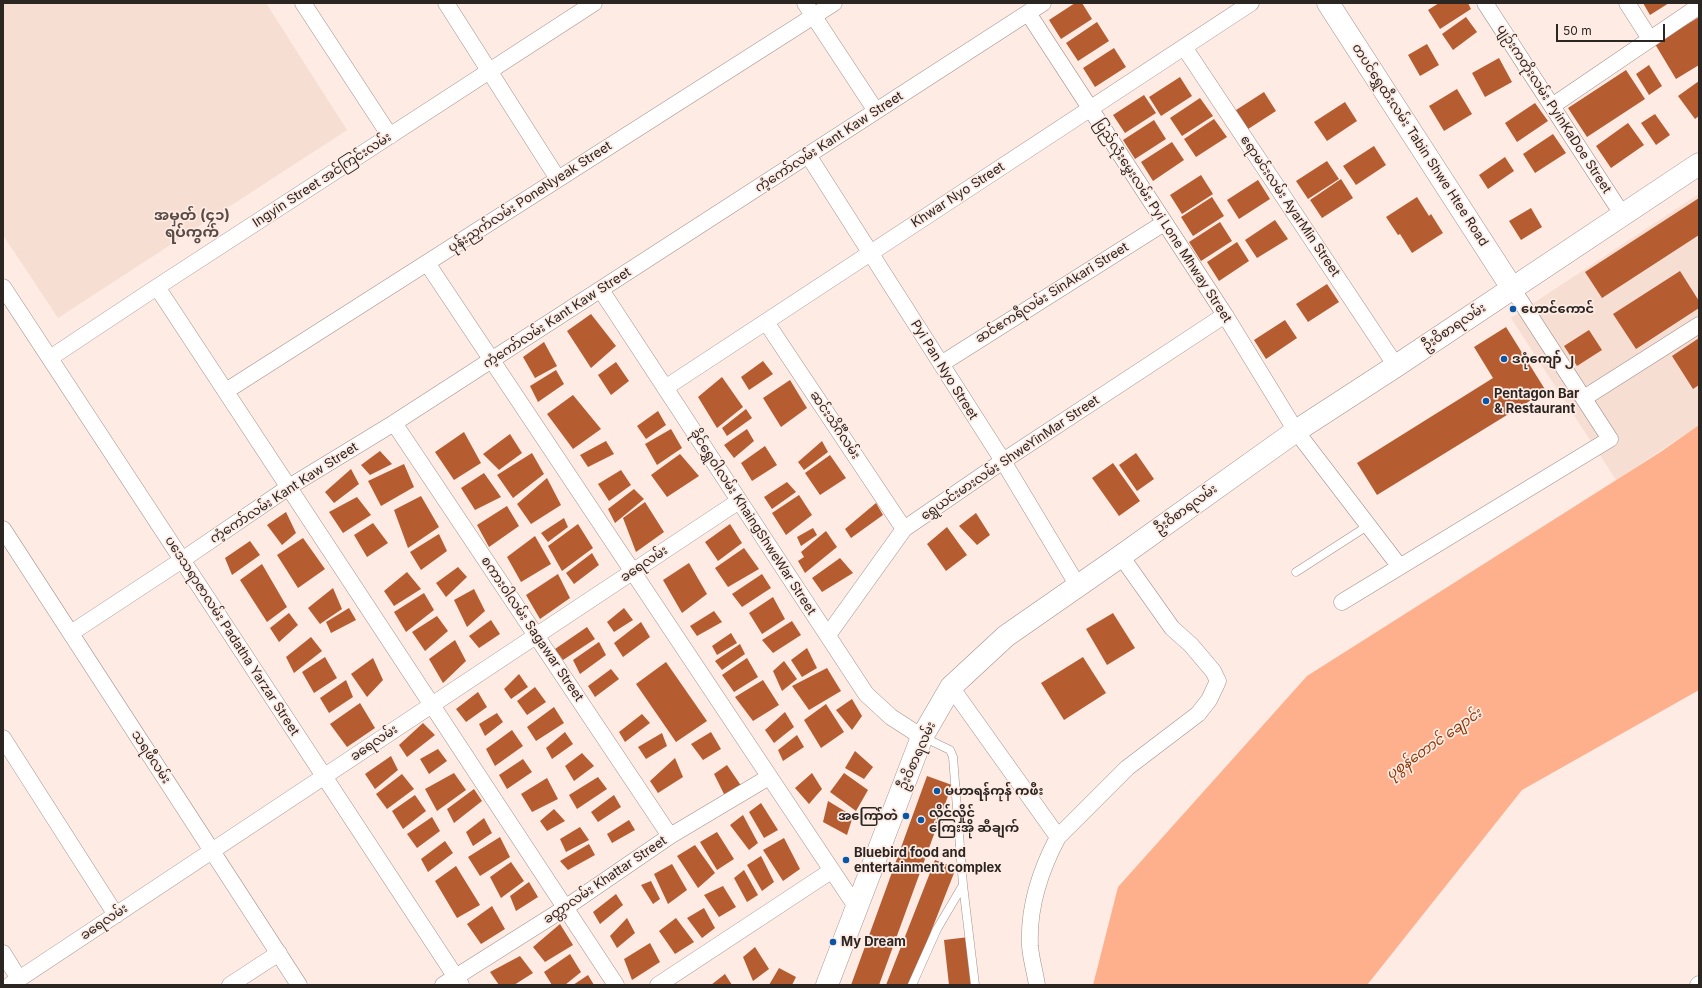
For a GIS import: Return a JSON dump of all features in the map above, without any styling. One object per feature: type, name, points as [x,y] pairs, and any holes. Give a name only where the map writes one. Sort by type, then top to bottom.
[{"type":"main road","name":"တပင်ရွှေထီးလမ်း Tabin Shwe Htee Road","points":[[1328,3],[1512,288]]},
{"type":"main road","name":"ဦးဝိစာရလမ်း","points":[[827,985],[922,737],[951,687],[1006,636],[1121,556],[1296,430],[1396,366],[1699,164]]},
{"type":"street","points":[[304,3],[390,136]]},
{"type":"street","points":[[446,3],[558,179]]},
{"type":"street","name":"Ingyin Street အင်ကြင်းလမ်း","points":[[50,358],[157,286],[594,3]]},
{"type":"street","points":[[805,3],[876,111]]},
{"type":"street","name":"ပုန်းညှက်လမ်း PoneNyeak Street","points":[[226,391],[834,3]]},
{"type":"street","name":"ကံ့ကော်လမ်း Kant Kaw Street","points":[[71,633],[182,560],[288,487],[394,423],[1043,3]]},
{"type":"street","name":"Khwar Nyo Street","points":[[665,388],[1251,3]]},
{"type":"street","name":"ပျဉ်းကတိုးလမ်း PyinKaDoe Street","points":[[1485,3],[1622,214]]},
{"type":"street","points":[[1627,3],[1650,39]]},
{"type":"street","points":[[1552,106],[1699,6]]},
{"type":"street","name":"ပြည်လုံးမွှေးလမ်း Pyi Lone Mhway Street","points":[[1028,13],[1225,315],[1296,430],[1400,567]]},
{"type":"street","name":"ဧရာမင်းလမ်း AyarMin Street","points":[[1184,47],[1396,366]]},
{"type":"street","name":"Pyi Pan Nyo Street","points":[[808,155],[1003,461],[1078,586]]},
{"type":"street","name":"ဆင်ဧကရီလမ်း SinAkari Street","points":[[941,364],[1164,223]]},
{"type":"street","points":[[427,263],[857,908]]},
{"type":"street","points":[[157,286],[616,985]]},
{"type":"street","name":"ပဒေသရာဇာလမ်း Padatha Yarzar Street","points":[[3,287],[324,776],[453,982]]},
{"type":"street","points":[[1342,602],[1610,439],[1512,288]]},
{"type":"street","name":"ခိုင်ရွှေဝါလမ်း KhaingShweWar Street","points":[[601,290],[866,694],[891,717],[922,737]]},
{"type":"street","name":"ရွှေယင်းမားလမ်း ShweYinMar Street","points":[[828,635],[904,529],[1003,461],[1225,315]]},
{"type":"street","name":"ဆင်းသိင်္ဂီလမ်း","points":[[766,322],[904,529]]},
{"type":"street","points":[[1584,398],[1699,325]]},
{"type":"street","name":"စကားဝါလမ်း Sagawar Street","points":[[394,423],[670,836]]},
{"type":"street","name":"ခရေလမ်း","points":[[14,982],[739,501]]},
{"type":"street","name":"သရဖီလမ်း","points":[[3,529],[299,985]]},
{"type":"street","points":[[1037,985],[1030,946],[1033,901],[1047,857],[1058,837],[1127,768],[1198,714],[1209,700],[1218,682],[1212,671],[1191,644],[1172,628],[1121,556]]},
{"type":"street","points":[[951,687],[1058,837]]},
{"type":"street","points":[[3,738],[116,914]]},
{"type":"street","name":"ခတ္တာလမ်း Khattar Street","points":[[453,982],[670,836],[769,777]]},
{"type":"street","points":[[658,985],[831,871]]},
{"type":"street","points":[[3,953],[14,982]]},
{"type":"street","points":[[230,985],[279,953]]},
{"type":"lane","points":[[1296,572],[1369,525]]},
{"type":"lane","points":[[922,737],[950,750],[953,756],[963,885],[975,985]]},
{"type":"lane","points":[[912,985],[937,929],[963,885]]},
{"type":"shaded area","points":[[3,3],[266,3],[347,130],[58,318],[3,235]]},
{"type":"shaded area","points":[[1699,194],[1699,425],[1616,480],[1511,318]]},
{"type":"water","name":"ပုစွန်တောင် ချောင်း","points":[[1699,425],[1699,690],[1522,790],[1367,985],[1093,985],[1118,887],[1307,676],[1662,451]]},
{"type":"building","points":[[1075,3],[1082,3],[1092,19],[1061,39],[1049,20]]},
{"type":"building","points":[[1439,3],[1468,3],[1471,9],[1440,29],[1428,10]]},
{"type":"building","points":[[1643,3],[1669,3],[1650,15]]},
{"type":"building","points":[[1466,17],[1477,32],[1453,50],[1442,34]]},
{"type":"building","points":[[1699,17],[1699,65],[1676,79],[1655,44]]},
{"type":"building","points":[[1097,22],[1109,41],[1078,61],[1066,43]]},
{"type":"building","points":[[1427,44],[1439,65],[1420,76],[1408,55]]},
{"type":"building","points":[[1114,48],[1126,67],[1095,87],[1083,68]]},
{"type":"building","points":[[1499,58],[1512,82],[1485,97],[1472,73]]},
{"type":"building","points":[[1649,65],[1662,86],[1649,95],[1636,74]]},
{"type":"building","points":[[1626,70],[1645,99],[1587,137],[1568,108]]},
{"type":"building","points":[[1180,77],[1192,96],[1161,116],[1149,97]]},
{"type":"building","points":[[1699,81],[1699,116],[1695,119],[1678,96]]},
{"type":"building","points":[[1457,89],[1472,114],[1444,131],[1429,106]]},
{"type":"building","points":[[1264,92],[1276,111],[1245,131],[1233,112]]},
{"type":"building","points":[[1144,95],[1156,113],[1125,133],[1113,115]]},
{"type":"building","points":[[1200,98],[1213,116],[1182,136],[1170,118]]},
{"type":"building","points":[[1345,102],[1357,121],[1327,141],[1314,122]]},
{"type":"building","points":[[1535,103],[1548,121],[1517,142],[1505,123]]},
{"type":"building","points":[[1655,114],[1670,135],[1656,145],[1641,123]]},
{"type":"building","points":[[1214,119],[1227,137],[1196,157],[1184,139]]},
{"type":"building","points":[[1154,120],[1166,139],[1135,159],[1123,140]]},
{"type":"building","points":[[1628,123],[1644,145],[1611,168],[1596,146]]},
{"type":"building","points":[[1553,134],[1566,153],[1535,173],[1523,154]]},
{"type":"building","points":[[1172,142],[1184,160],[1153,181],[1141,162]]},
{"type":"building","points":[[1374,146],[1386,165],[1356,185],[1343,166]]},
{"type":"building","points":[[1505,157],[1514,171],[1488,189],[1479,175]]},
{"type":"building","points":[[1327,161],[1339,179],[1308,199],[1296,181]]},
{"type":"building","points":[[1201,175],[1213,194],[1182,214],[1170,195]]},
{"type":"building","points":[[1341,179],[1353,198],[1322,218],[1310,200]]},
{"type":"building","points":[[1258,180],[1270,199],[1239,219],[1227,200]]},
{"type":"building","points":[[1212,197],[1224,216],[1193,236],[1181,217]]},
{"type":"building","points":[[1417,197],[1429,216],[1431,214],[1443,233],[1412,253],[1400,234],[1398,235],[1386,217]]},
{"type":"building","points":[[1699,198],[1699,235],[1602,298],[1585,272]]},
{"type":"building","points":[[1531,208],[1542,227],[1521,240],[1509,221]]},
{"type":"building","points":[[1275,220],[1288,239],[1257,258],[1245,240]]},
{"type":"building","points":[[1220,222],[1232,241],[1201,261],[1189,242]]},
{"type":"building","points":[[1237,242],[1249,261],[1219,281],[1207,262]]},
{"type":"building","points":[[1680,271],[1699,301],[1699,308],[1636,349],[1613,314]]},
{"type":"building","points":[[1327,284],[1339,302],[1308,322],[1296,304]]},
{"type":"building","points":[[591,314],[616,346],[591,368],[567,331]]},
{"type":"building","points":[[1285,320],[1297,338],[1266,359],[1254,340]]},
{"type":"building","points":[[1506,327],[1546,391],[1377,495],[1357,463],[1493,378],[1474,347]]},
{"type":"building","points":[[1589,330],[1602,350],[1577,366],[1564,346]]},
{"type":"building","points":[[1699,338],[1699,385],[1693,389],[1672,356]]},
{"type":"building","points":[[544,342],[557,366],[535,378],[523,357]]},
{"type":"building","points":[[763,361],[773,374],[749,390],[741,377]]},
{"type":"building","points":[[616,362],[629,381],[611,395],[598,375]]},
{"type":"building","points":[[556,370],[564,384],[538,402],[530,386]]},
{"type":"building","points":[[722,377],[743,407],[717,428],[698,397]]},
{"type":"building","points":[[790,380],[807,408],[781,427],[763,398]]},
{"type":"building","points":[[573,395],[601,429],[573,449],[547,414]]},
{"type":"building","points":[[746,409],[752,418],[727,436],[722,428]]},
{"type":"building","points":[[658,411],[666,425],[646,439],[637,426]]},
{"type":"building","points":[[671,429],[682,448],[657,465],[645,444]]},
{"type":"building","points":[[747,429],[754,441],[734,458],[724,445]]},
{"type":"building","points":[[464,432],[481,463],[454,480],[435,452]]},
{"type":"building","points":[[510,434],[522,453],[499,470],[483,454]]},
{"type":"building","points":[[606,441],[614,454],[588,467],[580,455]]},
{"type":"building","points":[[822,441],[828,452],[804,470],[798,462]]},
{"type":"building","points":[[765,446],[777,465],[752,481],[741,463]]},
{"type":"building","points":[[380,451],[392,464],[370,475],[361,465]]},
{"type":"building","points":[[532,453],[544,474],[513,498],[497,475]]},
{"type":"building","points":[[1136,453],[1154,479],[1137,491],[1119,465]]},
{"type":"building","points":[[680,454],[699,476],[667,497],[651,475]]},
{"type":"building","points":[[830,455],[846,478],[820,495],[805,473]]},
{"type":"building","points":[[1113,463],[1140,501],[1119,516],[1092,478]]},
{"type":"building","points":[[404,464],[414,487],[381,506],[368,481]]},
{"type":"building","points":[[351,469],[359,484],[334,503],[325,492]]},
{"type":"building","points":[[621,470],[631,485],[609,501],[598,484]]},
{"type":"building","points":[[484,473],[501,497],[475,510],[461,488]]},
{"type":"building","points":[[547,478],[561,505],[531,524],[517,504]]},
{"type":"building","points":[[787,482],[796,492],[772,509],[764,497]]},
{"type":"building","points":[[634,489],[644,499],[615,523],[608,509]]},
{"type":"building","points":[[799,495],[812,515],[786,535],[772,513]]},
{"type":"building","points":[[421,496],[439,527],[408,548],[394,510]]},
{"type":"building","points":[[357,497],[371,515],[343,533],[329,512]]},
{"type":"building","points":[[645,502],[664,532],[636,552],[623,518]]},
{"type":"building","points":[[876,503],[883,515],[851,538],[845,529]]},
{"type":"building","points":[[507,506],[519,526],[489,547],[477,525]]},
{"type":"building","points":[[286,512],[296,533],[282,545],[267,525]]},
{"type":"building","points":[[976,513],[990,535],[977,545],[959,526]]},
{"type":"building","points":[[564,518],[568,527],[548,542],[541,533]]},
{"type":"building","points":[[373,523],[388,543],[367,557],[354,535]]},
{"type":"building","points":[[578,524],[593,548],[562,571],[548,546]]},
{"type":"building","points":[[730,524],[742,543],[718,561],[705,542]]},
{"type":"building","points":[[947,527],[967,555],[946,571],[927,544]]},
{"type":"building","points":[[813,528],[817,535],[801,546],[797,537]]},
{"type":"building","points":[[826,531],[837,547],[805,573],[798,561],[804,557],[801,552]]},
{"type":"building","points":[[439,534],[447,551],[421,570],[410,552]]},
{"type":"building","points":[[535,536],[551,564],[521,582],[507,557]]},
{"type":"building","points":[[303,538],[325,569],[298,588],[277,555]]},
{"type":"building","points":[[250,541],[260,555],[232,575],[225,558]]},
{"type":"building","points":[[744,548],[759,569],[728,587],[715,568]]},
{"type":"building","points":[[592,553],[599,565],[574,584],[566,573]]},
{"type":"building","points":[[840,558],[853,573],[822,592],[812,578]]},
{"type":"building","points":[[689,563],[707,594],[682,613],[663,580]]},
{"type":"building","points":[[262,564],[287,607],[267,622],[240,580]]},
{"type":"building","points":[[458,567],[467,577],[446,597],[436,583]]},
{"type":"building","points":[[407,572],[421,589],[394,606],[384,591]]},
{"type":"building","points":[[558,574],[570,598],[540,619],[526,595]]},
{"type":"building","points":[[762,574],[771,588],[742,607],[732,594]]},
{"type":"building","points":[[333,588],[342,609],[320,624],[308,608]]},
{"type":"building","points":[[474,589],[485,611],[467,627],[454,600]]},
{"type":"building","points":[[424,593],[434,610],[406,632],[394,612]]},
{"type":"building","points":[[773,597],[785,619],[762,634],[749,613]]},
{"type":"building","points":[[349,608],[356,620],[331,633],[326,622]]},
{"type":"building","points":[[624,608],[633,620],[614,632],[607,622]]},
{"type":"building","points":[[714,611],[722,622],[697,636],[690,626]]},
{"type":"building","points":[[289,613],[298,625],[279,642],[270,628]]},
{"type":"building","points":[[1113,613],[1135,648],[1107,665],[1086,629]]},
{"type":"building","points":[[437,616],[448,631],[425,651],[412,632]]},
{"type":"building","points":[[491,620],[500,634],[479,648],[469,636]]},
{"type":"building","points":[[792,621],[801,635],[773,653],[762,640]]},
{"type":"building","points":[[641,622],[650,637],[623,657],[614,643]]},
{"type":"building","points":[[587,627],[595,639],[563,660],[555,649]]},
{"type":"building","points":[[731,633],[737,643],[717,655],[712,646]]},
{"type":"building","points":[[311,637],[322,651],[294,673],[286,657]]},
{"type":"building","points":[[455,640],[466,661],[443,683],[429,659]]},
{"type":"building","points":[[599,642],[606,655],[580,674],[573,660]]},
{"type":"building","points":[[740,644],[745,654],[722,670],[715,661]]},
{"type":"building","points":[[807,648],[817,668],[802,677],[791,660]]},
{"type":"building","points":[[325,657],[337,678],[314,693],[302,672]]},
{"type":"building","points":[[1083,657],[1106,693],[1064,720],[1041,683]]},
{"type":"building","points":[[373,658],[383,680],[367,697],[351,674]]},
{"type":"building","points":[[747,658],[758,677],[734,692],[722,675]]},
{"type":"building","points":[[784,661],[797,679],[782,691],[773,671]]},
{"type":"building","points":[[666,662],[707,721],[676,742],[636,684]]},
{"type":"building","points":[[827,668],[841,691],[809,710],[792,686]]},
{"type":"building","points":[[611,669],[619,679],[595,697],[588,686]]},
{"type":"building","points":[[519,674],[528,687],[511,699],[504,689]]},
{"type":"building","points":[[346,680],[353,697],[329,713],[320,698]]},
{"type":"building","points":[[763,680],[779,705],[753,721],[735,697]]},
{"type":"building","points":[[535,687],[546,702],[527,715],[517,701]]},
{"type":"building","points":[[478,692],[487,707],[466,722],[456,709]]},
{"type":"building","points":[[852,699],[862,716],[852,730],[836,710]]},
{"type":"building","points":[[360,703],[375,728],[347,747],[330,724]]},
{"type":"building","points":[[826,704],[844,732],[821,748],[804,720]]},
{"type":"building","points":[[554,707],[564,723],[536,741],[527,727]]},
{"type":"building","points":[[785,712],[794,727],[774,743],[765,730]]},
{"type":"building","points":[[497,713],[503,722],[485,736],[479,724]]},
{"type":"building","points":[[642,714],[650,723],[625,742],[619,732]]},
{"type":"building","points":[[423,723],[435,735],[407,757],[399,745]]},
{"type":"building","points":[[512,730],[523,746],[495,766],[486,749]]},
{"type":"building","points":[[565,732],[573,744],[552,759],[546,748]]},
{"type":"building","points":[[711,732],[721,749],[703,760],[691,744]]},
{"type":"building","points":[[662,733],[667,746],[646,759],[638,747]]},
{"type":"building","points":[[797,735],[804,747],[783,761],[778,750]]},
{"type":"building","points":[[438,749],[447,761],[429,774],[420,759]]},
{"type":"building","points":[[855,751],[873,767],[864,779],[845,768]]},
{"type":"building","points":[[582,753],[594,766],[574,781],[565,766]]},
{"type":"building","points":[[391,756],[398,770],[375,789],[365,774]]},
{"type":"building","points":[[675,758],[683,777],[658,793],[650,781]]},
{"type":"building","points":[[523,759],[532,772],[507,789],[499,775]]},
{"type":"building","points":[[727,765],[742,787],[726,798],[714,774]]},
{"type":"building","points":[[454,773],[466,790],[437,811],[425,789]]},
{"type":"building","points":[[812,773],[822,789],[809,804],[795,788]]},
{"type":"building","points":[[844,773],[868,790],[856,811],[830,792]]},
{"type":"building","points":[[402,774],[414,789],[387,809],[376,794]]},
{"type":"building","points":[[927,776],[952,785],[879,985],[851,985]]},
{"type":"building","points":[[598,777],[607,789],[577,809],[569,795]]},
{"type":"building","points":[[547,778],[558,799],[532,812],[521,794]]},
{"type":"building","points":[[474,789],[482,801],[454,823],[447,809]]},
{"type":"building","points":[[415,795],[426,811],[403,829],[392,811]]},
{"type":"building","points":[[614,795],[621,807],[598,822],[591,812]]},
{"type":"building","points":[[828,801],[853,816],[847,835],[823,822]]},
{"type":"building","points":[[761,803],[778,830],[764,838],[749,812]]},
{"type":"building","points":[[554,809],[565,821],[547,831],[540,821]]},
{"type":"building","points":[[743,815],[758,843],[749,850],[730,825]]},
{"type":"building","points":[[432,817],[440,831],[417,848],[407,834]]},
{"type":"building","points":[[484,818],[492,833],[473,846],[466,832]]},
{"type":"building","points":[[629,820],[635,830],[612,843],[607,834]]},
{"type":"building","points":[[580,827],[589,840],[566,852],[560,839]]},
{"type":"building","points":[[717,832],[734,859],[717,870],[700,842]]},
{"type":"building","points":[[500,837],[510,857],[480,876],[468,857]]},
{"type":"building","points":[[784,838],[800,869],[783,881],[763,850]]},
{"type":"building","points":[[445,841],[453,853],[428,872],[421,859]]},
{"type":"building","points":[[589,844],[595,855],[568,870],[560,861]]},
{"type":"building","points":[[695,845],[715,873],[698,888],[677,856]]},
{"type":"building","points":[[761,856],[774,882],[762,891],[747,865]]},
{"type":"building","points":[[935,860],[956,868],[910,985],[886,985]]},
{"type":"building","points":[[511,862],[524,881],[501,898],[490,877]]},
{"type":"building","points":[[672,864],[687,890],[668,904],[654,874]]},
{"type":"building","points":[[456,866],[480,905],[457,918],[435,881]]},
{"type":"building","points":[[744,870],[758,895],[747,902],[734,878]]},
{"type":"building","points":[[651,881],[660,899],[653,904],[641,885]]},
{"type":"building","points":[[529,882],[538,897],[516,911],[510,896]]},
{"type":"building","points":[[723,886],[736,907],[719,917],[704,895]]},
{"type":"building","points":[[616,894],[623,905],[600,924],[593,912]]},
{"type":"building","points":[[492,906],[505,929],[481,944],[467,924]]},
{"type":"building","points":[[704,908],[715,928],[702,938],[687,918]]},
{"type":"building","points":[[627,918],[635,933],[617,948],[610,936]]},
{"type":"building","points":[[676,918],[694,942],[675,954],[659,931]]},
{"type":"building","points":[[560,924],[573,945],[545,962],[533,947]]},
{"type":"building","points":[[969,937],[974,985],[949,985],[944,940]]},
{"type":"building","points":[[650,943],[660,962],[632,980],[624,959]]},
{"type":"building","points":[[755,947],[769,969],[753,981],[743,957]]},
{"type":"building","points":[[570,954],[581,972],[565,985],[552,985],[544,972]]},
{"type":"building","points":[[520,956],[533,973],[514,985],[499,985],[490,972]]},
{"type":"building","points":[[779,968],[796,977],[792,985],[769,985]]},
{"type":"building","points":[[725,974],[732,985],[711,985]]},
{"type":"building","points":[[588,975],[594,985],[573,985]]},
{"type":"place","name":"ဟောင်ကောင်","points":[[1513,309]]},
{"type":"place","name":"ဒဂုံကျော် ၂","points":[[1504,359]]},
{"type":"place","name":"Pentagon Bar & Restaurant","points":[[1486,401]]},
{"type":"place","name":"မဟာရန်ကုန် ကဖီး","points":[[937,791]]},
{"type":"place","name":"အကြော်တဲ","points":[[906,816]]},
{"type":"place","name":"လှိုင်လှိုင် ကြေးအို ဆီချက်","points":[[921,820]]},
{"type":"place","name":"Bluebird food and entertainment complex","points":[[846,860]]},
{"type":"place","name":"My Dream","points":[[833,942]]},
{"type":"district","name":"အမှတ် (၄၁) ရပ်ကွက်","points":[[192,224]]}]
